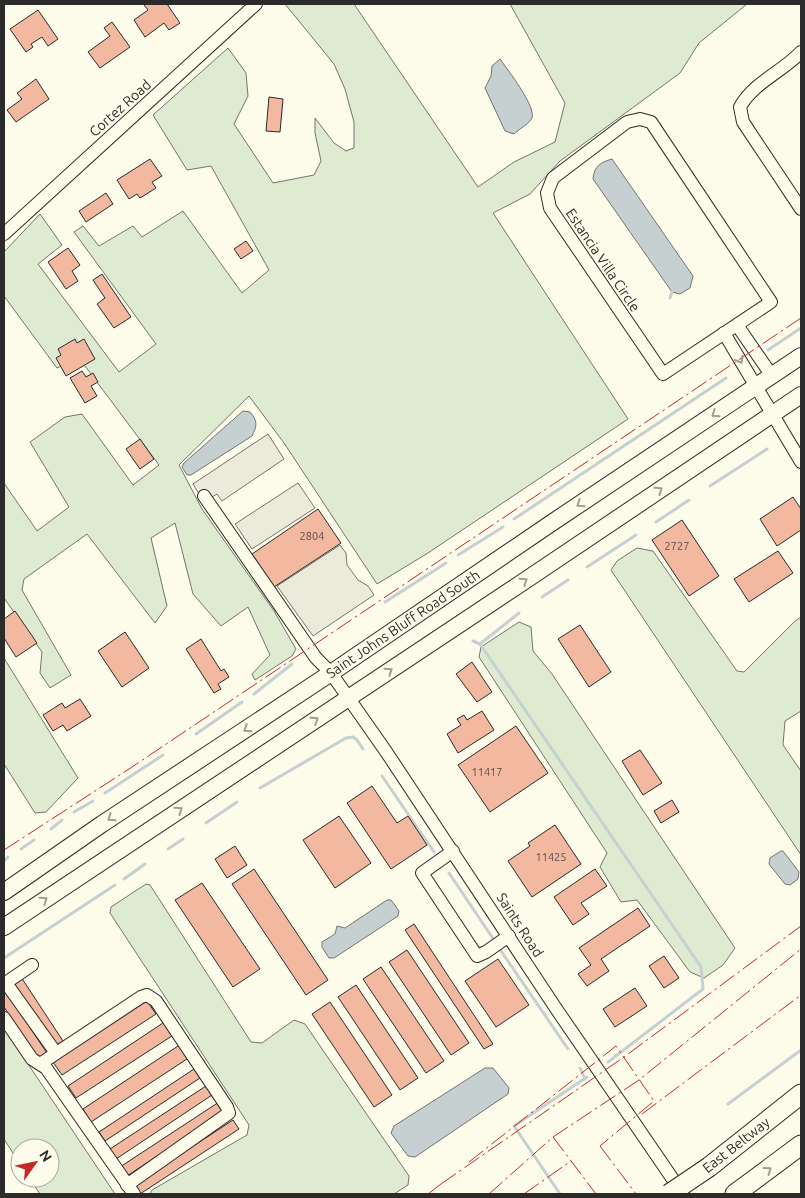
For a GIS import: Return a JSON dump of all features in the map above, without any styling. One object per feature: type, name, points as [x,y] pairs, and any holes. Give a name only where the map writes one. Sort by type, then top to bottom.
[{"type":"highway","name":"East Beltway","points":[[669,1194],[709,1167],[801,1094]]},
{"type":"highway","points":[[735,1194],[801,1145]]},
{"type":"main road","name":"Saint Johns Bluff Road South","points":[[4,892],[102,824],[331,673],[801,356]]},
{"type":"main road","points":[[4,927],[801,395]]},
{"type":"street","name":"Cortez Road","points":[[4,234],[256,4]]},
{"type":"street","points":[[801,52],[793,61],[747,95],[740,107],[743,122],[801,209]]},
{"type":"street","name":"Estancia Villa Circle","points":[[640,119],[651,122],[771,302],[737,325],[663,374],[550,208],[547,192],[553,178],[626,122],[640,119]]},
{"type":"street","points":[[737,325],[772,376]]},
{"type":"street","points":[[724,334],[801,462]]},
{"type":"street","name":"Saints Road","points":[[204,496],[316,658],[331,673],[683,1194]]},
{"type":"street","points":[[453,851],[422,873],[477,956],[509,936]]},
{"type":"street","points":[[32,965],[5,984],[56,1053]]},
{"type":"street","points":[[4,1018],[32,1059],[46,1068],[131,1189],[229,1113],[227,1107],[156,1001],[147,995],[40,1064]]},
{"type":"green space","points":[[285,4],[354,4],[478,187],[514,162],[555,142],[565,103],[510,4],[747,4],[699,43],[680,73],[560,161],[530,194],[493,213],[628,419],[428,553],[377,584],[284,443],[249,396],[179,465],[202,509],[274,611],[296,649],[292,656],[255,680],[252,674],[270,655],[248,607],[221,626],[193,594],[175,523],[151,538],[167,606],[155,623],[87,534],[24,579],[22,590],[71,675],[50,688],[40,673],[42,652],[4,598],[4,483],[37,531],[69,507],[30,442],[65,417],[82,414],[133,485],[159,465],[79,358],[57,368],[4,296],[4,252],[40,214],[62,245],[38,264],[119,372],[156,344],[74,232],[83,226],[99,246],[133,226],[142,237],[183,211],[242,293],[269,270],[211,166],[187,170],[153,115],[228,48],[246,73],[248,96],[234,124],[273,183],[314,175],[321,161],[315,133],[315,118],[334,143],[346,151],[354,148],[354,122],[345,89],[334,64]]},
{"type":"green space","points":[[637,548],[653,551],[737,671],[744,672],[801,617],[801,711],[785,721],[783,745],[801,771],[801,855],[611,570],[617,561]]},
{"type":"green space","points":[[519,622],[531,627],[533,651],[552,674],[735,948],[723,965],[704,978],[690,972],[637,900],[621,902],[600,867],[607,853],[479,657],[481,647]]},
{"type":"green space","points":[[4,658],[78,778],[46,812],[35,813],[4,764]]},
{"type":"green space","points":[[146,884],[150,885],[251,1042],[262,1043],[294,1020],[305,1024],[409,1176],[408,1185],[394,1194],[150,1194],[152,1190],[247,1135],[249,1125],[110,913],[111,907]]},
{"type":"green space","points":[[4,1028],[115,1194],[40,1194],[36,1188],[60,1188],[60,1138],[10,1138],[10,1148],[4,1139]]},
{"type":"shaded area","points":[[500,59],[520,88],[532,112],[531,120],[514,134],[505,131],[485,88],[491,76],[492,66]]},
{"type":"shaded area","points":[[612,159],[693,276],[690,288],[680,294],[672,292],[593,179],[599,165]]},
{"type":"shaded area","points":[[243,411],[250,412],[254,418],[256,426],[252,436],[191,475],[187,475],[182,467],[184,463]]},
{"type":"shaded area","points":[[268,434],[284,459],[222,501],[217,494],[204,502],[193,484]]},
{"type":"shaded area","points":[[298,483],[315,508],[252,549],[235,524]]},
{"type":"shaded area","points":[[340,545],[346,553],[347,565],[358,580],[368,586],[374,595],[313,636],[277,586]]},
{"type":"shaded area","points":[[783,851],[799,872],[798,879],[790,885],[785,884],[769,864],[770,858]]},
{"type":"shaded area","points":[[387,900],[391,900],[399,911],[398,916],[334,958],[329,958],[322,947],[322,942],[335,934],[337,926],[345,928]]},
{"type":"shaded area","points":[[485,1068],[493,1068],[509,1088],[508,1094],[415,1157],[408,1156],[391,1133],[394,1126]]},
{"type":"building","points":[[167,4],[180,23],[169,30],[164,23],[145,37],[134,20],[148,10],[144,5]]},
{"type":"building","points":[[38,10],[58,39],[48,46],[42,37],[31,44],[33,47],[26,52],[10,29]]},
{"type":"building","points":[[112,22],[130,47],[100,68],[88,52],[110,36],[104,28]]},
{"type":"building","points":[[36,79],[49,99],[16,122],[7,110],[22,99],[17,93]]},
{"type":"building","points":[[269,97],[283,99],[280,132],[266,131]]},
{"type":"building","points":[[150,159],[162,176],[152,182],[156,188],[140,198],[137,194],[129,199],[117,180]]},
{"type":"building","points":[[106,193],[113,204],[86,222],[79,211]]},
{"type":"building","points":[[246,241],[253,251],[241,259],[234,249]]},
{"type":"building","points":[[68,248],[80,265],[72,271],[78,281],[66,289],[48,262]]},
{"type":"building","points":[[102,274],[131,317],[114,328],[97,304],[105,298],[93,280]]},
{"type":"building","points":[[75,339],[77,343],[84,339],[95,359],[66,376],[56,358],[61,355],[58,349]]},
{"type":"building","points":[[82,371],[86,377],[93,373],[98,382],[91,386],[97,396],[85,403],[70,378]]},
{"type":"building","points":[[140,439],[154,459],[140,469],[126,449]]},
{"type":"building","points":[[793,497],[801,509],[801,530],[777,546],[760,519]]},
{"type":"building","points":[[318,509],[341,543],[274,587],[252,554]]},
{"type":"building","points":[[682,520],[719,576],[689,596],[652,540]]},
{"type":"building","points":[[778,551],[793,573],[749,602],[734,579]]},
{"type":"building","points":[[15,611],[37,643],[16,657],[4,638],[4,619]]},
{"type":"building","points":[[580,625],[611,672],[589,687],[558,639]]},
{"type":"building","points":[[125,632],[149,668],[122,687],[98,651]]},
{"type":"building","points":[[201,639],[221,671],[224,669],[229,677],[218,684],[221,689],[214,693],[186,649]]},
{"type":"building","points":[[472,662],[492,692],[477,702],[456,674]]},
{"type":"building","points":[[80,699],[91,716],[67,731],[63,725],[53,731],[43,715],[62,703],[65,708]]},
{"type":"building","points":[[482,711],[494,730],[458,753],[447,734],[461,725],[457,719],[464,715],[467,720]]},
{"type":"building","points":[[516,726],[548,773],[490,812],[458,765]]},
{"type":"building","points":[[640,750],[662,783],[643,795],[622,761]]},
{"type":"building","points":[[372,786],[397,823],[408,816],[427,845],[391,869],[347,803]]},
{"type":"building","points":[[672,800],[679,812],[661,823],[654,811]]},
{"type":"building","points":[[339,816],[371,863],[335,888],[303,840]]},
{"type":"building","points":[[555,825],[581,864],[532,897],[508,861],[530,846],[528,843]]},
{"type":"building","points":[[235,846],[247,865],[227,878],[215,859]]},
{"type":"building","points":[[254,869],[328,980],[306,995],[232,884]]},
{"type":"building","points":[[595,869],[607,886],[581,903],[589,914],[573,925],[554,897]]},
{"type":"building","points":[[202,883],[260,969],[233,987],[175,900]]},
{"type":"building","points":[[638,908],[650,926],[601,959],[609,971],[587,986],[578,974],[591,965],[579,948]]},
{"type":"building","points":[[414,924],[493,1044],[484,1049],[405,930]]},
{"type":"building","points":[[407,950],[469,1043],[451,1055],[389,962]]},
{"type":"building","points":[[664,956],[679,978],[664,988],[649,966]]},
{"type":"building","points":[[498,959],[529,1005],[496,1027],[465,981]]},
{"type":"building","points":[[381,967],[444,1061],[426,1073],[363,979]]},
{"type":"building","points":[[21,977],[63,1041],[55,1046],[13,982]]},
{"type":"building","points":[[356,985],[418,1078],[400,1090],[338,997]]},
{"type":"building","points":[[635,988],[647,1006],[615,1027],[603,1009]]},
{"type":"building","points":[[4,989],[47,1053],[38,1058],[4,1007]]},
{"type":"building","points":[[147,1001],[156,1014],[62,1075],[53,1062]]},
{"type":"building","points":[[330,1002],[392,1095],[374,1107],[312,1014]]},
{"type":"building","points":[[166,1021],[175,1034],[76,1098],[68,1086]]},
{"type":"building","points":[[181,1044],[190,1057],[91,1122],[83,1109]]},
{"type":"building","points":[[197,1067],[203,1076],[105,1141],[99,1132]]},
{"type":"building","points":[[209,1084],[215,1093],[116,1159],[110,1149]]},
{"type":"building","points":[[219,1102],[225,1111],[127,1176],[120,1167]]},
{"type":"building","points":[[233,1120],[239,1129],[140,1194],[134,1185]]},
{"type":"waterway","points":[[670,298],[672,292]]},
{"type":"waterway","points":[[768,350],[801,328]]},
{"type":"waterway","points":[[514,519],[726,378]]},
{"type":"waterway","points":[[710,486],[767,449]]},
{"type":"waterway","points":[[656,522],[689,500]]},
{"type":"waterway","points":[[458,555],[503,527]]},
{"type":"waterway","points":[[587,567],[636,535]]},
{"type":"waterway","points":[[385,602],[446,563]]},
{"type":"waterway","points":[[542,597],[568,580]]},
{"type":"waterway","points":[[473,641],[480,644],[519,613]]},
{"type":"waterway","points":[[480,644],[701,967],[703,989],[608,1062]]},
{"type":"waterway","points":[[254,694],[292,664]]},
{"type":"waterway","points":[[196,734],[242,702]]},
{"type":"waterway","points":[[260,788],[346,738],[353,737],[363,749]]},
{"type":"waterway","points":[[105,793],[163,755]]},
{"type":"waterway","points":[[382,776],[434,852]]},
{"type":"waterway","points":[[74,812],[93,801]]},
{"type":"waterway","points":[[206,823],[237,802]]},
{"type":"waterway","points":[[51,829],[62,820]]},
{"type":"waterway","points":[[168,849],[183,839]]},
{"type":"waterway","points":[[21,849],[34,840]]},
{"type":"waterway","points":[[4,861],[8,857]]},
{"type":"waterway","points":[[124,879],[145,864]]},
{"type":"waterway","points":[[449,873],[496,943]]},
{"type":"waterway","points":[[4,958],[115,885]]},
{"type":"waterway","points":[[499,948],[568,1049]]},
{"type":"waterway","points":[[728,1104],[801,1050]]},
{"type":"waterway","points":[[580,1068],[585,1079]]},
{"type":"waterway","points":[[560,1194],[514,1126],[587,1077]]},
{"type":"power","points":[[4,850],[129,769],[801,318]]},
{"type":"power","points":[[441,1184],[624,1057],[801,926]]},
{"type":"power","points":[[489,1194],[553,1137],[639,1080],[801,949]]},
{"type":"power","points":[[642,1114],[801,995]]},
{"type":"power","points":[[469,1162],[616,1046],[654,1101],[600,1146]]},
{"type":"power","points":[[553,1137],[596,1194]]},
{"type":"power","points":[[600,1146],[636,1194]]},
{"type":"power","points":[[524,1194],[571,1161]]},
{"type":"power","points":[[428,1194],[441,1184]]}]
